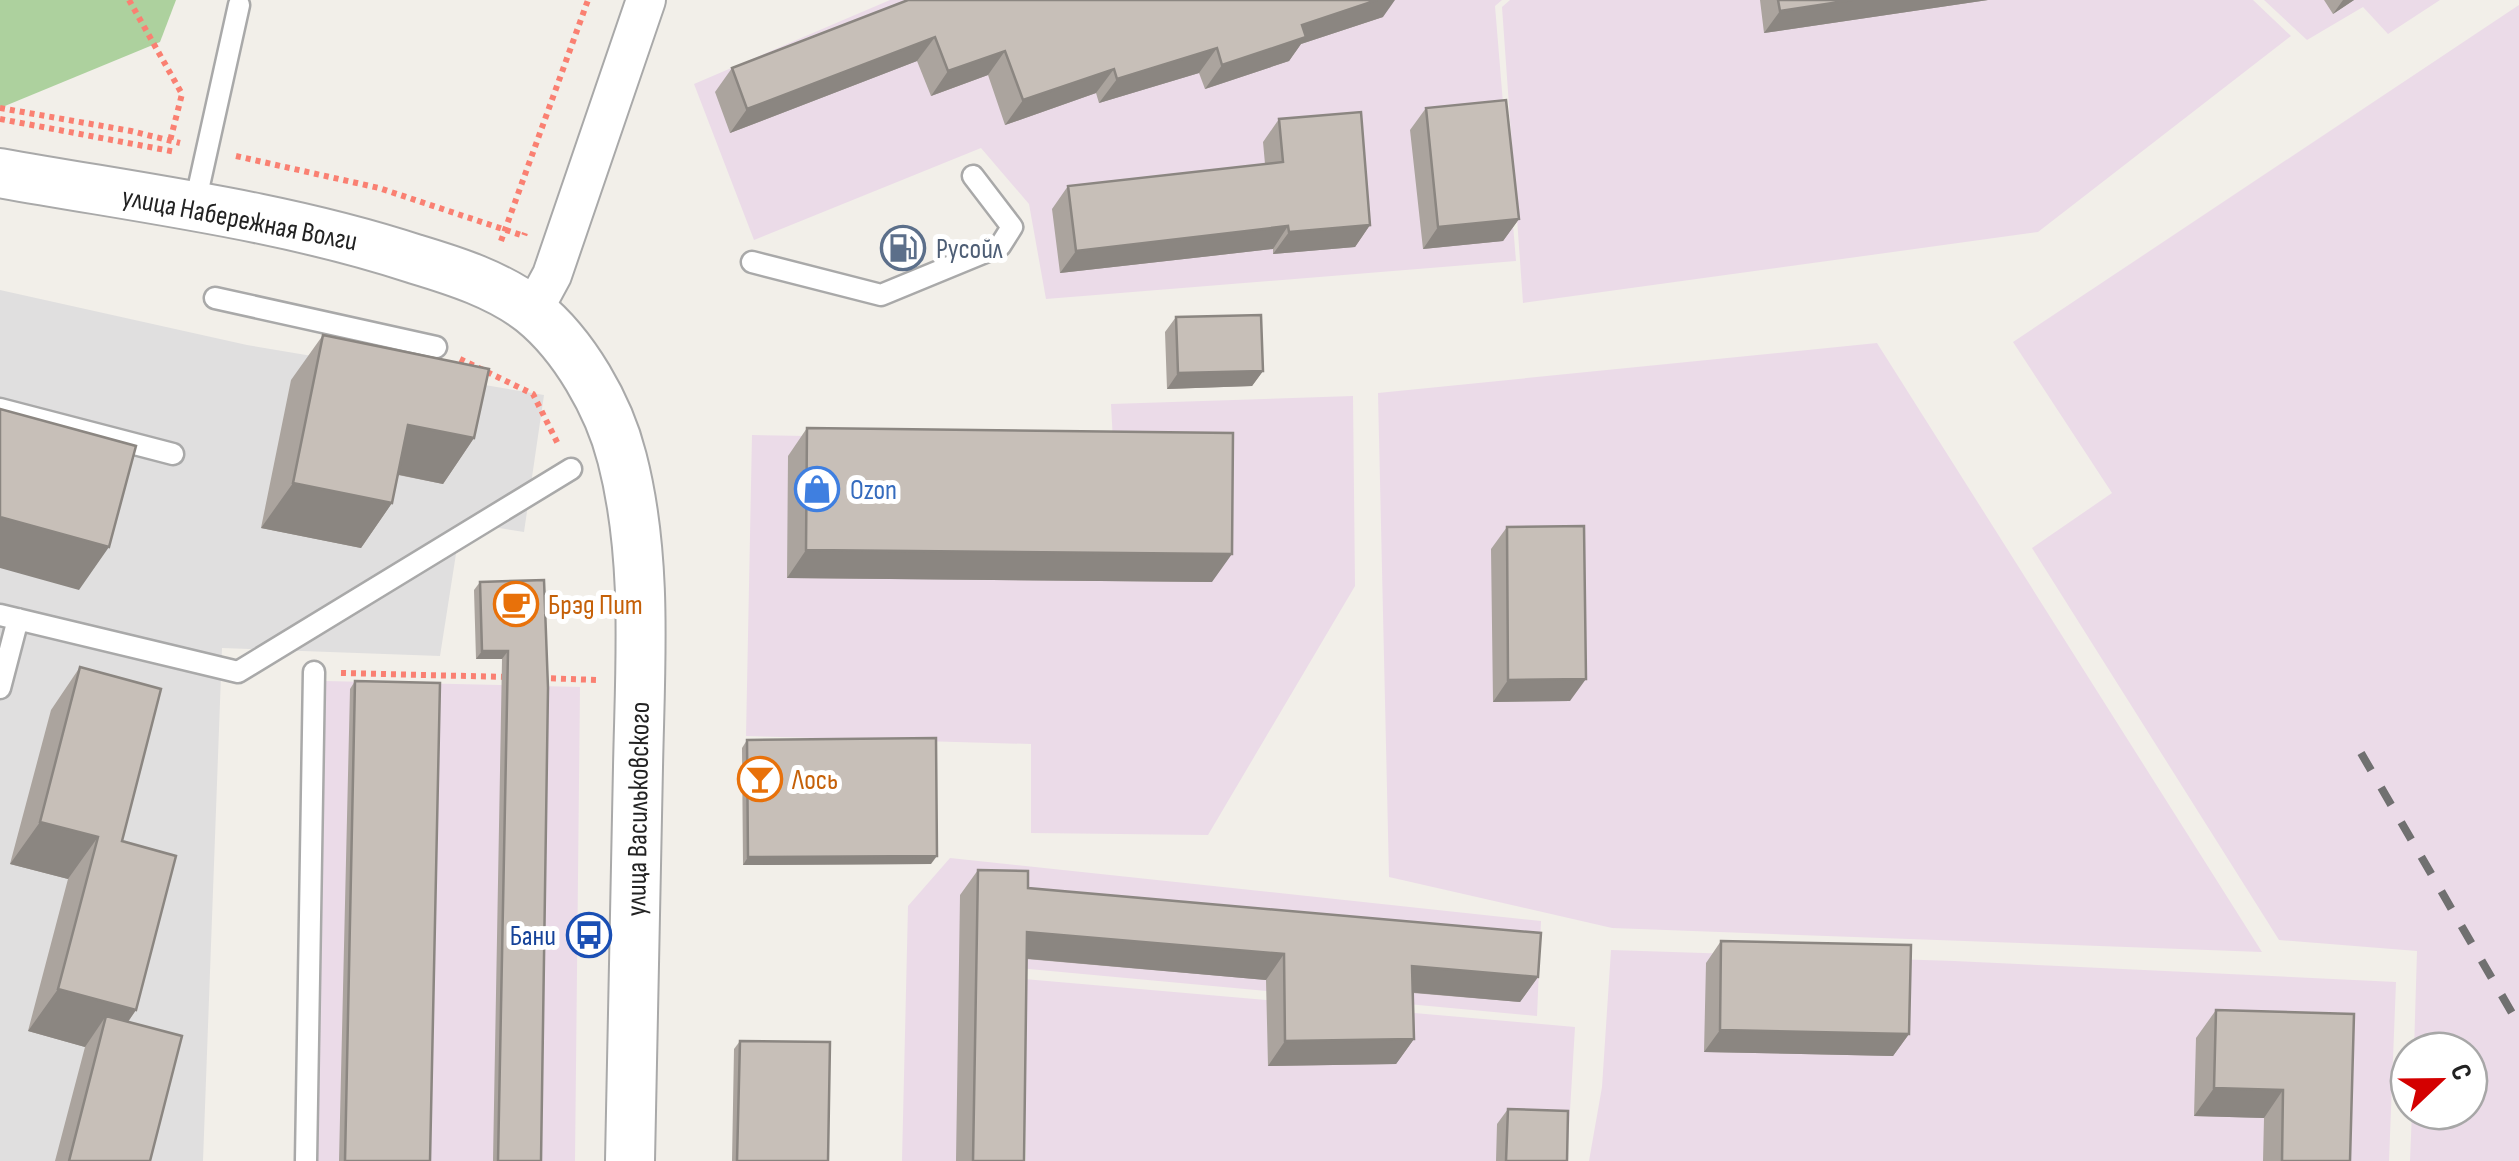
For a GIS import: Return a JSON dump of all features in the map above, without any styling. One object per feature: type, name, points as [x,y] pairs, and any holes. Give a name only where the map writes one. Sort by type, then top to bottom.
[{"type":"street","points":[[532,312],[552,275],[646,0]]},
{"type":"street","name":"улица Набережная Волги","points":[[0,174],[356,240],[485,284],[532,312],[562,343],[608,415],[622,458]]},
{"type":"street","name":"улица Васильковского","points":[[622,458],[639,580],[630,1161]]},
{"type":"lane","points":[[194,208],[239,5]]},
{"type":"lane","points":[[752,262],[881,295],[1000,246],[1012,227],[974,176]]},
{"type":"lane","points":[[214,298],[436,347]]},
{"type":"lane","points":[[0,409],[173,454]]},
{"type":"lane","points":[[0,688],[9,617],[238,672],[570,469]]},
{"type":"lane","points":[[306,1161],[314,672]]},
{"type":"path","points":[[128,0],[182,94],[170,141]]},
{"type":"path","points":[[485,236],[503,242],[588,0]]},
{"type":"path","points":[[0,108],[131,131],[206,154]]},
{"type":"path","points":[[0,119],[379,188],[524,236],[530,218]]},
{"type":"path","points":[[436,347],[534,394],[570,469]]},
{"type":"path","points":[[314,672],[521,678]]},
{"type":"path","points":[[540,678],[640,681]]},
{"type":"shaded area","points":[[890,0],[1502,0],[1495,6],[1516,261],[1046,299],[1029,204],[981,148],[754,240],[694,84]]},
{"type":"shaded area","points":[[1510,0],[2253,0],[2291,36],[2038,232],[1523,303],[1502,7]]},
{"type":"shaded area","points":[[2264,0],[2440,0],[2388,34],[2363,7],[2307,40]]},
{"type":"shaded area","points":[[2519,5],[2519,1161],[2410,1161],[2411,1131],[2489,1131],[2489,1031],[2415,1031],[2417,951],[2279,940],[2032,548],[2112,493],[2013,342]]},
{"type":"shaded area","points":[[0,290],[247,345],[544,395],[524,532],[461,522],[440,656],[222,648],[203,1161],[0,1161]]},
{"type":"shaded area","points":[[1877,343],[2262,952],[1612,928],[1389,877],[1378,393]]},
{"type":"shaded area","points":[[1353,396],[1355,586],[1208,835],[1031,833],[1031,744],[746,736],[752,435],[1113,441],[1111,404]]},
{"type":"shaded area","points":[[325,681],[580,687],[575,1161],[317,1161]]},
{"type":"shaded area","points":[[950,858],[1541,921],[1537,1016],[1018,968],[1016,1161],[902,1161],[908,906]]},
{"type":"shaded area","points":[[1611,950],[2396,982],[2394,1031],[2389,1031],[2389,1161],[1589,1161],[1602,1087]]},
{"type":"shaded area","points":[[1024,979],[1575,1027],[1567,1161],[1026,1161]]},
{"type":"green space","points":[[0,0],[176,0],[160,42],[0,108]]},
{"type":"building","points":[[908,0],[1377,0],[1302,25],[1306,37],[1222,65],[1217,48],[1117,79],[1114,69],[1023,100],[1005,51],[948,71],[935,37],[747,109],[732,68]]},
{"type":"building","points":[[1778,0],[1852,0],[1780,11]]},
{"type":"building","points":[[1506,100],[1519,219],[1438,227],[1426,108]]},
{"type":"building","points":[[1361,112],[1370,225],[1289,232],[1288,226],[1076,251],[1068,186],[1283,162],[1279,119]]},
{"type":"building","points":[[1261,315],[1263,371],[1178,373],[1176,317]]},
{"type":"building","points":[[323,335],[489,369],[474,438],[408,425],[392,503],[293,483]]},
{"type":"building","points":[[0,409],[136,446],[109,547],[0,517]]},
{"type":"building","points":[[807,428],[1233,433],[1232,554],[806,550]]},
{"type":"building","points":[[1584,526],[1586,679],[1508,680],[1507,527]]},
{"type":"building","points":[[544,580],[548,688],[541,1161],[498,1161],[508,651],[482,651],[480,582]]},
{"type":"building","points":[[80,667],[161,689],[122,841],[176,856],[136,1010],[58,989],[98,837],[40,822]]},
{"type":"building","points":[[355,681],[440,683],[430,1161],[345,1161]]},
{"type":"building","points":[[936,738],[937,856],[748,857],[747,740]]},
{"type":"building","points":[[978,870],[1028,871],[1028,888],[1541,933],[1538,977],[1412,966],[1414,1039],[1285,1041],[1284,954],[1027,932],[1024,1161],[973,1161]]},
{"type":"building","points":[[1721,941],[1911,945],[1909,1034],[1720,1030]]},
{"type":"building","points":[[2216,1010],[2354,1014],[2350,1161],[2282,1161],[2283,1090],[2214,1088]]},
{"type":"building","points":[[106,1016],[182,1036],[150,1161],[69,1161]]},
{"type":"building","points":[[740,1041],[830,1042],[828,1161],[737,1161]]},
{"type":"building","points":[[1508,1109],[1568,1111],[1567,1161],[1506,1161]]},
{"type":"railway","points":[[2361,753],[2519,1025]]},
{"type":"place","name":"Русойл","points":[[903,248]]},
{"type":"place","name":"Ozon","points":[[817,489]]},
{"type":"place","name":"Брэд Пит","points":[[516,604]]},
{"type":"place","name":"Лось","points":[[760,779]]},
{"type":"place","name":"Бани","points":[[589,935]]}]
